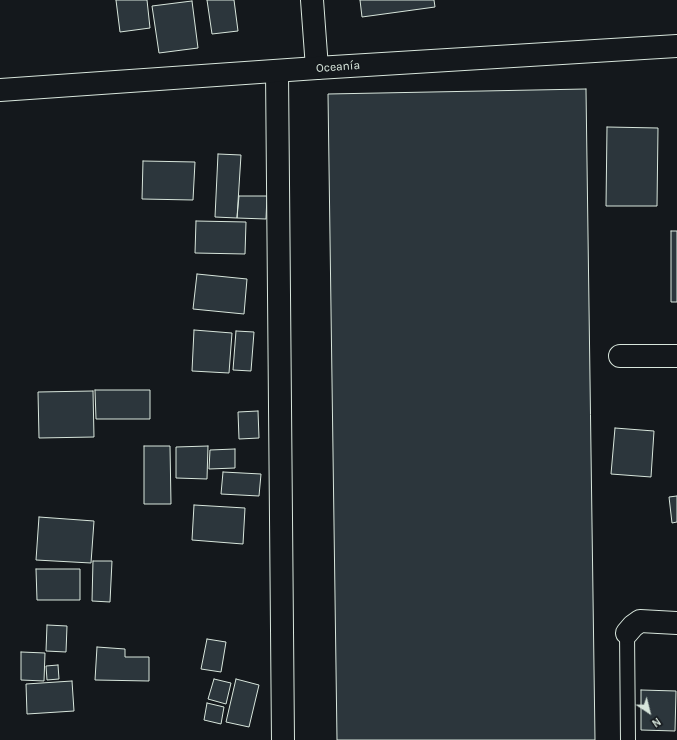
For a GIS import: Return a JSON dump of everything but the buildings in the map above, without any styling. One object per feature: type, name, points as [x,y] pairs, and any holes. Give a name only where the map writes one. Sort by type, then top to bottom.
[{"type":"street","points":[[312,0],[317,68]]},
{"type":"street","name":"Oceanía","points":[[0,90],[277,72],[317,68],[677,46]]},
{"type":"street","points":[[277,72],[284,740]]},
{"type":"street","points":[[620,356],[677,356]]},
{"type":"street","points":[[627,634],[633,626],[640,621],[677,623]]},
{"type":"lane","points":[[627,634],[628,740]]}]
